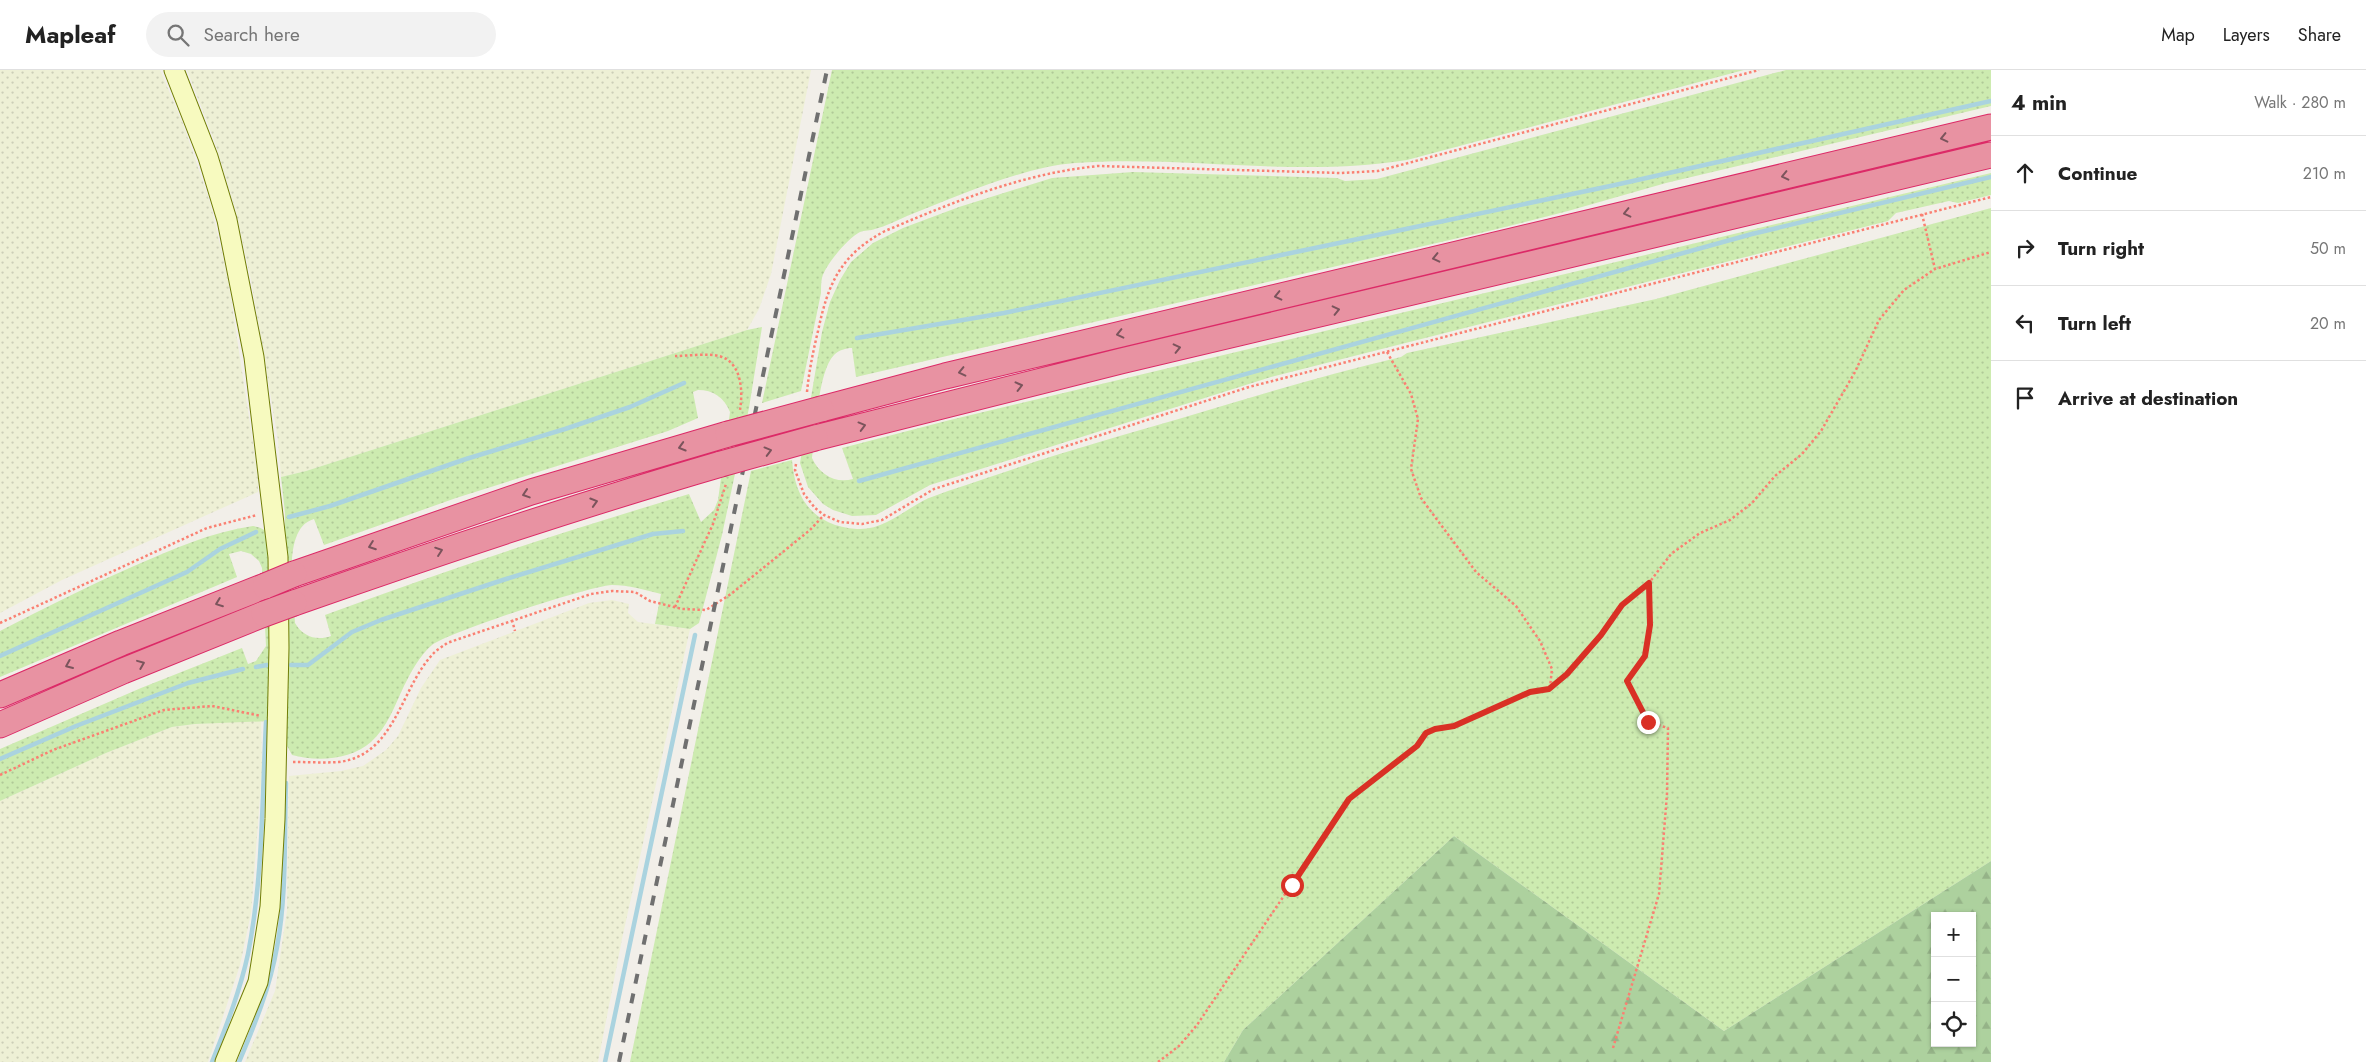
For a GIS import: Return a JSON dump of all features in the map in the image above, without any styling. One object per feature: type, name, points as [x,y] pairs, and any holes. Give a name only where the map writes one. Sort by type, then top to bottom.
[{"type":"highway","points":[[0,695],[130,639],[294,574],[531,492],[728,434],[945,376],[1991,127]]},
{"type":"highway","points":[[0,725],[123,671],[294,603],[542,517],[721,464],[815,438],[1102,366],[1991,155]]},
{"type":"street","points":[[174,70],[208,157],[227,220],[254,357],[278,556],[276,763],[270,907],[258,982],[225,1062]]},
{"type":"path","points":[[1922,214],[1935,269]]},
{"type":"path","points":[[1158,1062],[1179,1046],[1197,1025],[1349,799],[1417,746],[1426,733],[1435,729],[1454,726],[1530,692],[1549,689],[1567,674],[1601,635],[1622,605],[1649,583],[1671,554],[1700,533],[1730,520],[1752,503],[1776,476],[1802,454],[1821,431],[1855,372],[1879,320],[1904,290],[1935,269],[1991,252]]},
{"type":"path","points":[[1387,352],[1411,394],[1418,419],[1411,470],[1422,498],[1476,572],[1516,606],[1540,641],[1552,669],[1549,689]]},
{"type":"path","points":[[0,623],[207,528],[274,511]]},
{"type":"path","points":[[276,763],[341,762],[376,746],[387,733],[414,681],[432,655],[447,643],[591,594],[612,591],[635,592],[650,601],[675,607],[706,610],[714,606],[810,530],[824,515]]},
{"type":"path","points":[[1613,1048],[1659,894],[1668,794],[1668,728],[1648,722],[1627,681],[1645,656],[1650,625],[1649,583]]},
{"type":"path","points":[[512,620],[515,631]]},
{"type":"path","points":[[0,776],[53,750],[164,710],[212,706],[277,718]]},
{"type":"green space","points":[[0,70],[160,70],[183,124],[210,202],[228,279],[258,477],[258,492],[62,580],[0,613]]},
{"type":"green space","points":[[187,70],[811,70],[771,274],[759,309],[747,330],[306,471],[281,477],[278,440],[251,280],[235,208],[214,140]]},
{"type":"green space","points":[[832,70],[1744,70],[1407,160],[1366,165],[1324,167],[1117,161],[1075,163],[1033,170],[990,184],[873,230],[860,232],[850,239],[832,259],[822,278],[821,293],[801,391],[762,403]]},
{"type":"green space","points":[[1786,70],[1991,70],[1991,106],[1666,183],[1493,230],[856,377],[852,348],[845,349],[834,355],[824,375],[818,404],[812,458],[819,469],[828,476],[840,480],[853,479],[842,448],[950,420],[1991,173],[1991,195],[1958,203],[1949,201],[1896,213],[1888,221],[1271,377],[930,485],[876,515],[852,516],[833,510],[823,504],[808,487],[800,463],[822,332],[830,302],[851,262],[873,243],[903,228],[959,207],[1052,178],[1133,172],[1337,178],[1345,181],[1377,179]]},
{"type":"green space","points":[[1991,208],[1991,861],[1724,1031],[1454,836],[1243,1030],[1224,1062],[630,1062],[751,471],[792,460],[798,488],[810,509],[830,523],[842,527],[867,529],[886,523],[920,502],[959,487],[1073,450],[1291,386],[1401,357],[1407,353],[1656,299]]},
{"type":"green space","points":[[762,327],[749,408],[722,535],[699,623],[690,629],[655,624],[661,594],[618,585],[598,587],[520,610],[464,630],[432,645],[413,670],[382,730],[363,748],[344,756],[323,759],[292,755],[285,742],[285,513],[281,477],[306,471],[747,330]],"holes":[[[698,390],[708,391],[717,395],[725,402],[730,412],[718,500],[714,510],[701,522],[689,494],[415,582],[325,615],[331,636],[311,637],[302,632],[295,623],[292,581],[293,549],[297,535],[304,525],[314,519],[324,545],[456,498],[668,431],[698,418],[693,392]]]},
{"type":"green space","points":[[253,526],[264,530],[270,540],[271,721],[195,724],[172,727],[106,753],[0,801],[0,749],[141,688],[242,648],[248,664],[256,661],[266,646],[262,568],[259,561],[251,554],[241,551],[229,554],[237,577],[0,677],[0,631],[83,589],[163,553],[222,532]]},
{"type":"green space","points":[[612,600],[629,604],[628,613],[638,622],[690,629],[622,939],[598,1062],[245,1062],[275,991],[287,910],[289,776],[341,771],[363,766],[386,750],[398,736],[421,688],[440,660],[589,603]]},
{"type":"green space","points":[[261,720],[262,771],[251,913],[240,965],[208,1062],[0,1062],[0,801],[106,753],[172,727]]},
{"type":"green space","points":[[1454,836],[1724,1031],[1991,861],[1991,1062],[1224,1062],[1243,1030]]},
{"type":"waterway","points":[[857,338],[1004,313],[1615,185],[1991,101]]},
{"type":"waterway","points":[[859,481],[1752,234],[1991,177]]},
{"type":"waterway","points":[[289,517],[330,506],[466,459],[630,407],[684,383]]},
{"type":"waterway","points":[[291,665],[308,665],[352,632],[381,620],[653,534],[683,531]]},
{"type":"waterway","points":[[0,656],[187,572],[220,549],[256,532]]},
{"type":"waterway","points":[[605,1062],[695,635]]},
{"type":"waterway","points":[[256,667],[267,665]]},
{"type":"waterway","points":[[0,759],[76,726],[188,683],[243,669]]},
{"type":"waterway","points":[[212,1062],[241,982],[253,925],[261,838],[266,722]]},
{"type":"waterway","points":[[239,1062],[266,991],[277,947],[284,886],[286,783]]},
{"type":"railway","points":[[619,1062],[827,70]]},
{"type":"route","points":[[1292,885],[1349,799],[1417,746],[1426,733],[1435,729],[1454,726],[1486,710],[1530,692],[1549,689],[1567,674],[1601,635],[1622,605],[1649,583],[1650,625],[1645,656],[1627,681],[1648,722]]}]
